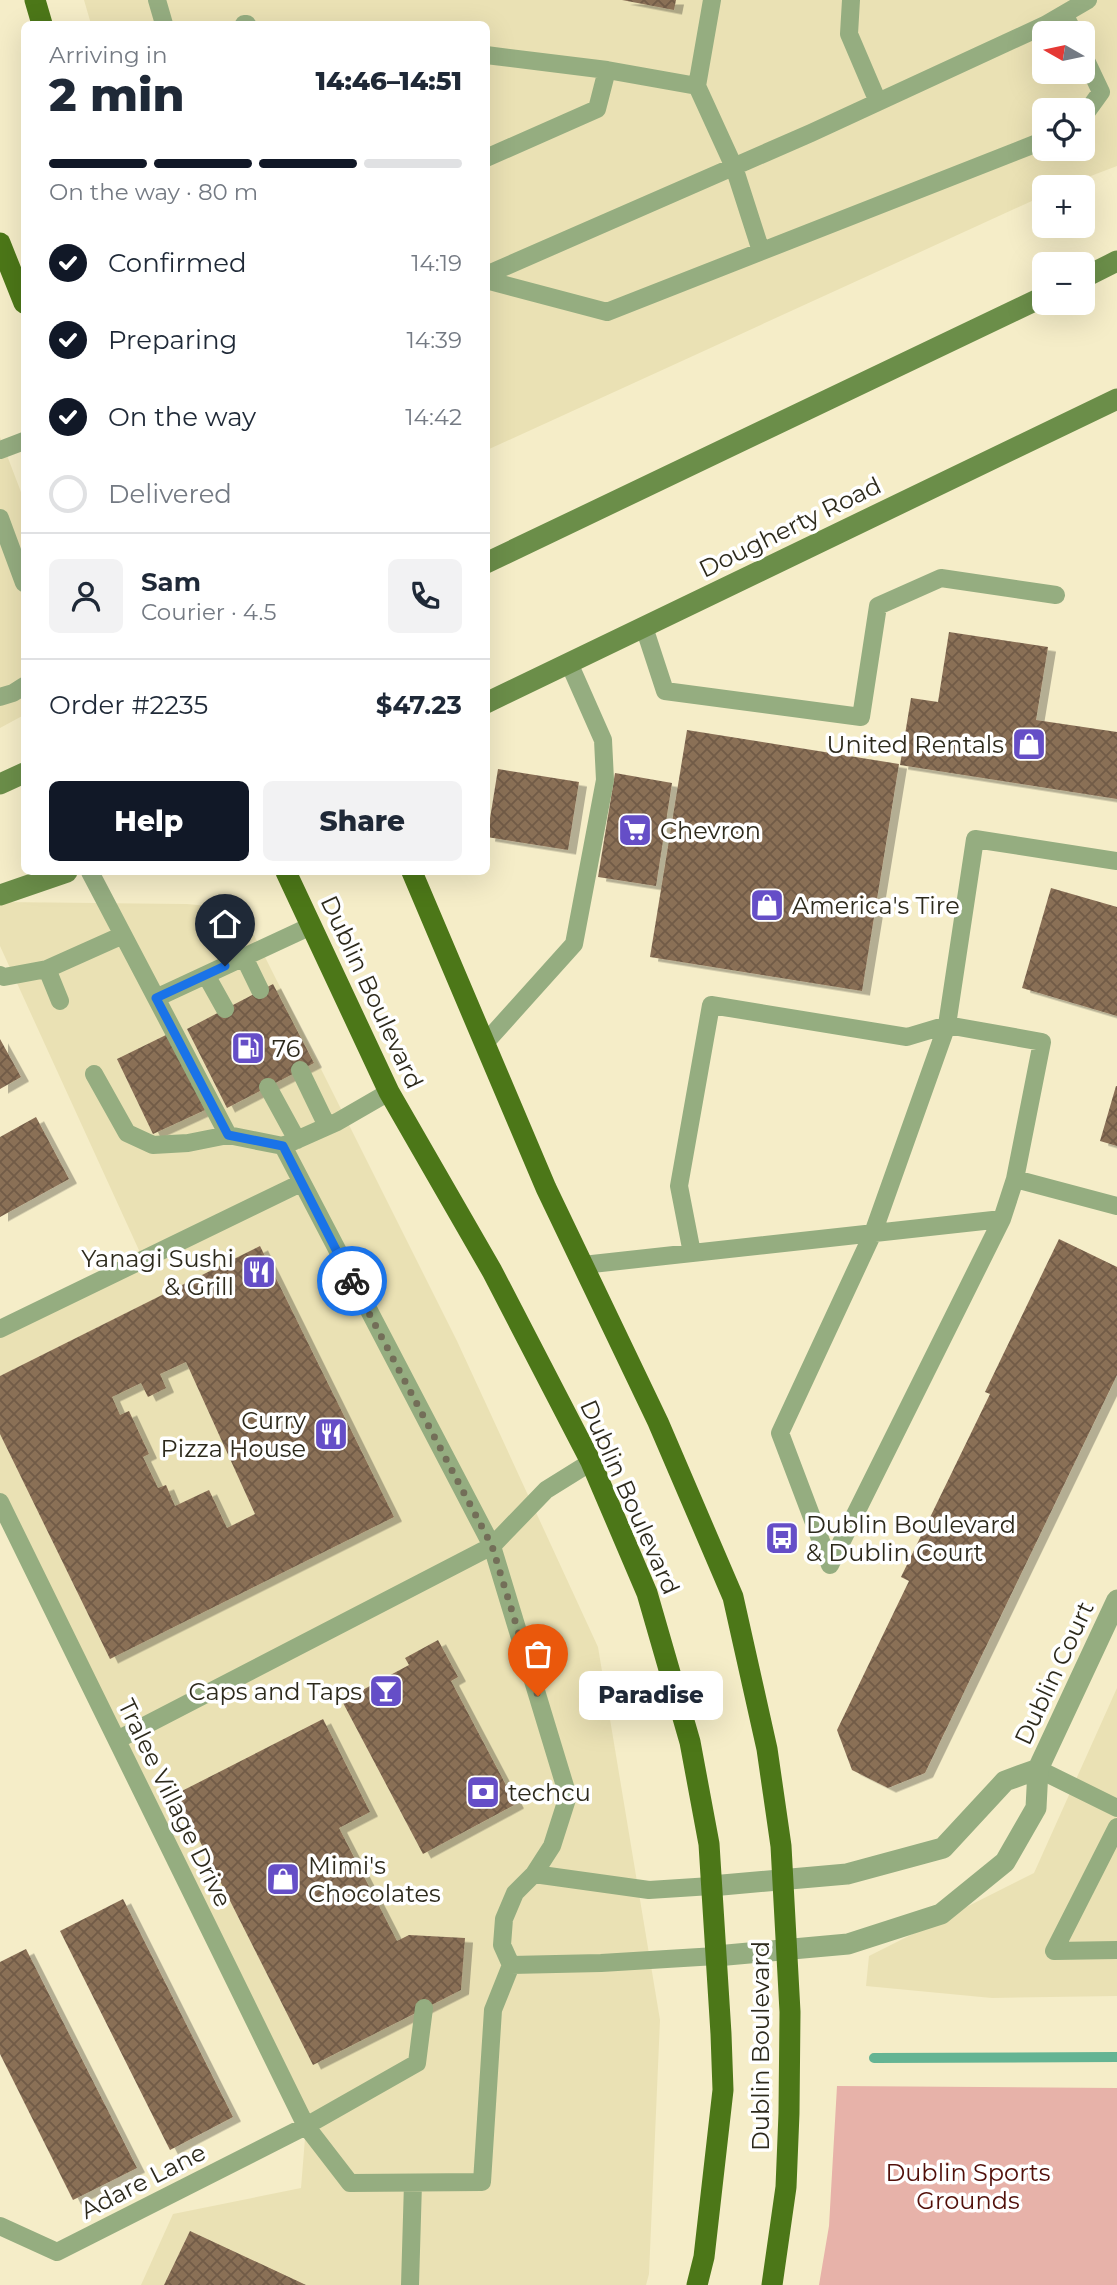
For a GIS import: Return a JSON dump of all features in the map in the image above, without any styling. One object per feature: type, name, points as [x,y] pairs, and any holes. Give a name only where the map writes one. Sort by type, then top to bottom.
[{"type":"main road","points":[[35,0],[41,21]]},
{"type":"main road","points":[[0,243],[21,296]]},
{"type":"main road","points":[[1095,272],[1117,261]]},
{"type":"main road","points":[[490,561],[1032,302]]},
{"type":"main road","name":"Dougherty Road","points":[[490,701],[1117,399]]},
{"type":"main road","points":[[0,784],[21,774]]},
{"type":"main road","points":[[0,895],[58,875]]},
{"type":"main road","name":"Dublin Boulevard","points":[[287,875],[389,1092],[492,1271],[592,1462],[647,1593],[690,1742],[709,1844],[723,2090],[704,2257],[697,2285]]},
{"type":"main road","name":"Dublin Boulevard","points":[[413,875],[546,1188],[658,1422],[733,1597],[767,1749],[781,1846],[787,1950],[790,2012],[789,2125],[786,2187],[772,2285]]},
{"type":"street","name":"Dublin Court","points":[[716,1956],[848,1944],[941,1914],[1006,1862],[1035,1808],[1038,1769],[1117,1600]]},
{"type":"street","name":"Dublin Court","points":[[711,1886],[847,1874],[943,1848],[1005,1781],[1038,1769]]},
{"type":"lane","points":[[157,0],[163,21]]},
{"type":"lane","points":[[712,0],[697,86],[734,167],[761,251]]},
{"type":"lane","points":[[851,0],[849,34],[878,102]]},
{"type":"lane","points":[[490,276],[1045,25],[1088,0]]},
{"type":"lane","points":[[1065,14],[1068,21]]},
{"type":"lane","points":[[490,55],[607,70],[697,86]]},
{"type":"lane","points":[[490,156],[597,109],[607,70]]},
{"type":"lane","points":[[1095,100],[1101,92],[1096,81]]},
{"type":"lane","points":[[490,279],[607,312],[1032,145]]},
{"type":"lane","points":[[0,450],[21,442]]},
{"type":"lane","points":[[0,518],[21,575]]},
{"type":"lane","points":[[644,627],[665,691],[861,717],[877,606],[941,578],[1056,595]]},
{"type":"lane","points":[[485,1043],[574,944],[605,780],[603,740],[569,663]]},
{"type":"lane","points":[[0,697],[21,688]]},
{"type":"lane","points":[[692,1253],[679,1186],[711,1005],[907,1037],[947,1025],[1042,1042],[1015,1179],[1002,1219],[830,1565],[780,1433],[873,1233],[947,1025],[975,839],[1117,861]]},
{"type":"lane","points":[[92,875],[228,1135]]},
{"type":"lane","points":[[156,998],[312,926]]},
{"type":"lane","points":[[0,975],[4,977],[47,969],[123,935]]},
{"type":"lane","points":[[244,957],[260,990]]},
{"type":"lane","points":[[47,969],[60,1001]]},
{"type":"lane","points":[[206,975],[225,1009]]},
{"type":"lane","points":[[300,1070],[327,1126]]},
{"type":"lane","points":[[94,1074],[127,1133],[153,1145],[188,1143],[228,1135],[290,1143],[389,1092]]},
{"type":"lane","points":[[268,1087],[290,1143],[301,1183],[492,1546],[568,1796],[552,1846],[534,1874],[515,1893],[504,1919],[502,1945],[511,1965],[493,2010],[482,2182],[413,2183],[410,2285]]},
{"type":"lane","points":[[1015,1179],[1117,1206]]},
{"type":"lane","points":[[0,1329],[301,1183]]},
{"type":"lane","points":[[583,1265],[1002,1219]]},
{"type":"lane","points":[[117,1741],[492,1546],[547,1490],[592,1462]]},
{"type":"lane","name":"Tralee Village Drive","points":[[0,1502],[306,2126],[350,2183],[413,2183]]},
{"type":"lane","points":[[1038,1769],[1117,1808]]},
{"type":"lane","points":[[1117,1827],[1054,1951],[1117,1950]]},
{"type":"lane","points":[[534,1874],[649,1891],[711,1886]]},
{"type":"lane","points":[[511,1965],[716,1956]]},
{"type":"lane","points":[[306,2126],[418,2063],[424,2008]]},
{"type":"lane","name":"Adare Lane","points":[[0,2226],[57,2252],[306,2126]]},
{"type":"shaded area","points":[[84,0],[1117,0],[1117,166],[1093,175],[1032,175],[1032,201],[490,449],[490,21],[90,21]]},
{"type":"shaded area","points":[[0,437],[21,492],[21,717],[0,728]]},
{"type":"shaded area","points":[[0,902],[187,904],[241,909],[457,1341],[598,1647],[660,2020],[649,2274],[646,2285],[141,2285],[173,2214],[301,2188],[306,2126],[0,1502],[0,1329],[143,1259],[0,946]]},
{"type":"shaded area","points":[[1117,1688],[1117,1996],[992,1998],[866,1986],[869,1956],[1034,1873]]},
{"type":"green space","name":"Dublin Sports Grounds","points":[[837,2086],[1117,2088],[1117,2285],[819,2285],[829,2226]]},
{"type":"building","points":[[622,0],[676,0],[674,10]]},
{"type":"building","points":[[949,632],[1048,647],[1036,720],[1117,732],[1117,799],[900,765],[911,698],[938,702]]},
{"type":"building","name":"America's Tire","points":[[687,730],[899,764],[862,991],[650,957]]},
{"type":"building","points":[[498,769],[579,782],[568,850],[490,837],[490,818]]},
{"type":"building","name":"Chevron","points":[[615,773],[672,783],[656,886],[598,877]]},
{"type":"building","points":[[1051,888],[1117,907],[1117,1016],[1022,988]]},
{"type":"building","points":[[273,984],[314,1063],[227,1108],[187,1029]]},
{"type":"building","points":[[168,1034],[205,1110],[153,1134],[117,1059]]},
{"type":"building","points":[[0,1039],[21,1077],[0,1089]]},
{"type":"building","points":[[1117,1086],[1117,1146],[1100,1141]]},
{"type":"building","points":[[36,1117],[69,1179],[0,1217],[0,1137]]},
{"type":"building","points":[[1059,1239],[1117,1267],[1117,1375],[925,1773],[888,1788],[852,1770],[837,1730],[909,1581],[901,1577],[990,1394],[985,1392]]},
{"type":"building","points":[[260,1246],[394,1517],[110,1659],[0,1434],[0,1376]],"holes":[[[186,1362],[255,1514],[227,1528],[209,1490],[175,1506],[166,1485],[158,1488],[143,1457],[149,1454],[129,1411],[120,1415],[112,1397],[141,1383],[148,1397],[166,1388],[160,1374]]]},
{"type":"building","points":[[438,1640],[458,1677],[451,1681],[516,1804],[423,1854],[342,1701],[409,1665],[405,1658]]},
{"type":"building","points":[[323,1719],[370,1812],[339,1828],[397,1941],[409,1935],[465,1938],[461,1990],[313,2065],[176,1794]]},
{"type":"building","points":[[123,1899],[233,2117],[170,2150],[60,1931]]},
{"type":"building","points":[[26,1949],[137,2168],[73,2200],[0,2054],[0,1962]]},
{"type":"building","points":[[190,2231],[306,2285],[164,2285]]},
{"type":"waterway","points":[[874,2058],[1117,2057]]},
{"type":"way so far","points":[[352,1281],[492,1546],[538,1696]]},
{"type":"place","name":"United Rentals","points":[[1029,744]]},
{"type":"place","name":"Chevron","points":[[635,830]]},
{"type":"place","name":"America's Tire","points":[[767,905]]},
{"type":"place","name":"76","points":[[248,1048]]},
{"type":"place","name":"Yanagi Sushi & Grill","points":[[259,1272]]},
{"type":"place","name":"Curry Pizza House","points":[[331,1434]]},
{"type":"place","name":"Dublin Boulevard & Dublin Court","points":[[782,1538]]},
{"type":"place","name":"Caps and Taps","points":[[386,1691]]},
{"type":"place","name":"Paradise","points":[[538,1696]]},
{"type":"place","name":"techcu","points":[[483,1792]]},
{"type":"place","name":"Mimi's Chocolates","points":[[283,1879]]},
{"type":"route","points":[[225,966],[156,998],[228,1135],[283,1146],[352,1281]]}]
